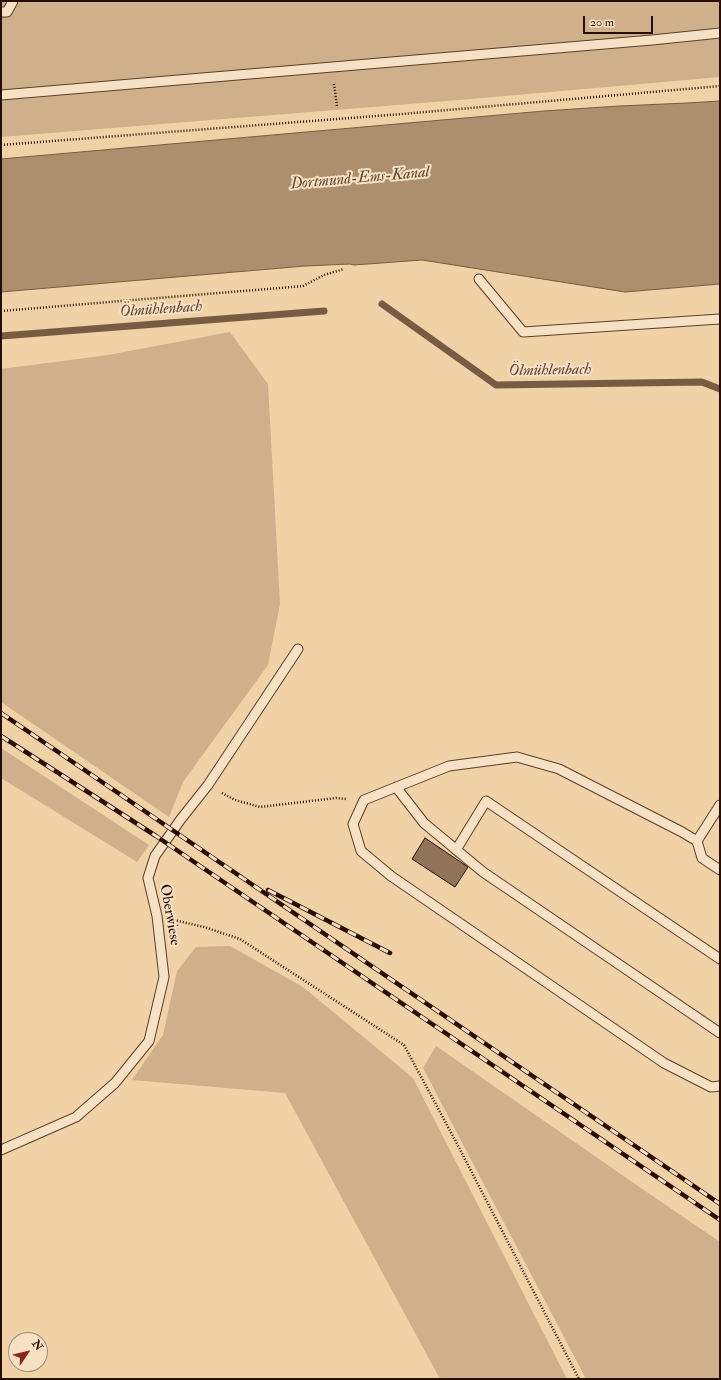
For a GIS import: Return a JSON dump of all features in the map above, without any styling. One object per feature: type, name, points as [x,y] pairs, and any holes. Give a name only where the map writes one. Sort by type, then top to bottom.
[{"type":"lane","points":[[1,12],[7,12],[13,1]]},
{"type":"lane","points":[[1,95],[720,33]]},
{"type":"lane","points":[[479,279],[523,332],[720,319]]},
{"type":"lane","name":"Oberwiese","points":[[1,1150],[76,1117],[115,1083],[149,1041],[164,977],[157,916],[148,878],[155,856],[181,819],[208,785],[298,649]]},
{"type":"lane","points":[[720,870],[702,858],[697,841],[682,832],[559,769],[517,757],[449,766],[364,800],[353,824],[361,851],[391,876],[664,1063],[711,1087],[720,1086]]},
{"type":"lane","points":[[396,787],[424,823],[483,872],[720,1033]]},
{"type":"lane","points":[[456,850],[486,800],[720,959]]},
{"type":"lane","points":[[697,841],[720,805]]},
{"type":"path","points":[[332,67],[337,106]]},
{"type":"path","points":[[1,145],[402,114],[720,86]]},
{"type":"path","points":[[1,311],[303,286],[324,275],[344,269]]},
{"type":"path","points":[[208,785],[235,800],[260,807],[336,798],[364,800]]},
{"type":"path","points":[[157,916],[204,927],[240,938],[404,1045],[455,1140],[578,1379]]},
{"type":"shaded area","points":[[1,1],[720,1],[720,77],[471,99],[1,137]]},
{"type":"shaded area","points":[[230,332],[268,384],[280,604],[268,665],[183,782],[169,817],[1,702],[1,369],[108,355]]},
{"type":"shaded area","points":[[1,748],[149,845],[137,862],[1,778]]},
{"type":"shaded area","points":[[230,946],[303,987],[413,1078],[567,1379],[440,1379],[285,1093],[132,1080],[163,1035],[177,971],[196,947]]},
{"type":"shaded area","points":[[436,1046],[720,1242],[720,1379],[586,1379],[423,1068]]},
{"type":"water","name":"Dortmund-Ems-Kanal","points":[[720,101],[720,284],[625,292],[422,260],[354,265],[305,266],[1,292],[1,159],[544,111]]},
{"type":"building","points":[[425,838],[468,867],[455,887],[412,859]]},
{"type":"waterway","name":"Ölmühlenbach","points":[[382,304],[496,385],[702,382],[720,389]]},
{"type":"waterway","name":"Ölmühlenbach","points":[[1,336],[324,311]]},
{"type":"railway","points":[[1,713],[720,1204]]},
{"type":"railway","points":[[1,736],[156,836],[720,1220]]},
{"type":"railway","points":[[268,890],[390,953]]}]
